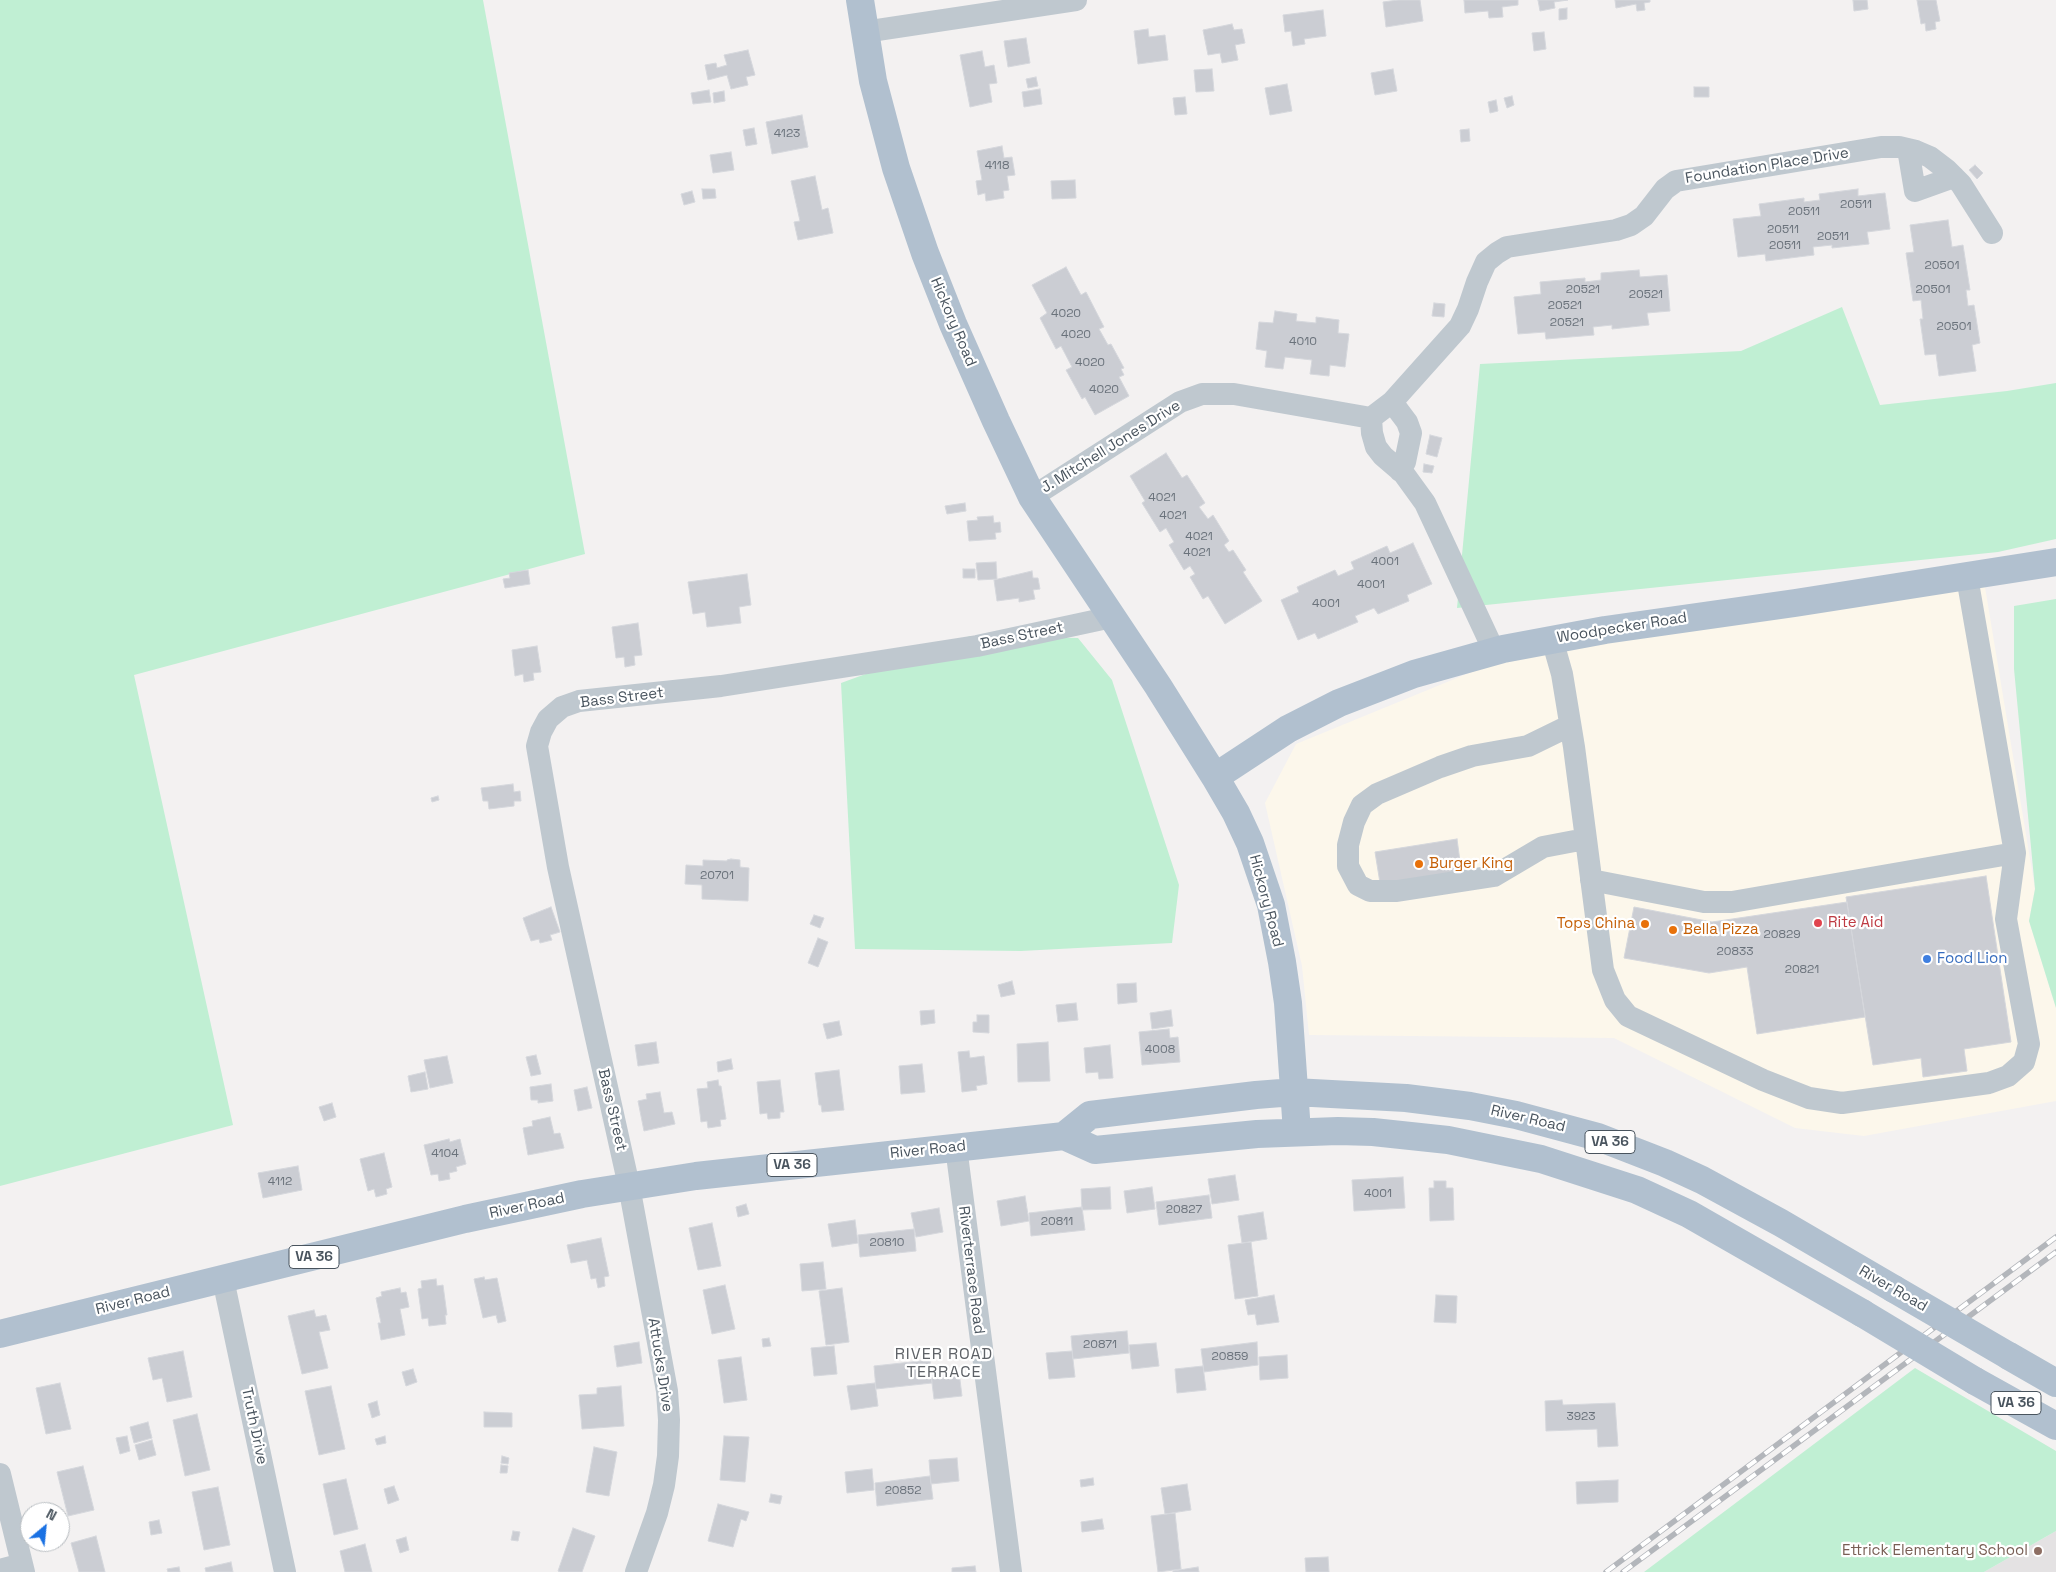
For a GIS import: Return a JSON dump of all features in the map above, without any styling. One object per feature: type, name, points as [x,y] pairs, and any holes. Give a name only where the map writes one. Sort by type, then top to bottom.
[{"type":"main road","name":"Hickory Road","points":[[860,0],[873,81],[886,134],[925,253],[953,324],[1032,497],[1112,616],[1215,777],[1236,813],[1250,843],[1271,905],[1286,987],[1297,1132]]},
{"type":"main road","name":"Woodpecker Road","points":[[1215,777],[1288,729],[1339,703],[1414,674],[1494,651],[1605,630],[1967,577],[2056,562]]},
{"type":"main road","name":"River Road","points":[[0,1334],[465,1219],[582,1194],[696,1176],[1064,1136],[1090,1116],[1143,1108],[1294,1092],[1406,1098],[1470,1106],[1516,1115],[1598,1137],[1665,1163],[1702,1180],[1781,1223],[2056,1383]]},
{"type":"main road","name":"VA 36","points":[[1064,1136],[1095,1150],[1176,1141],[1297,1132],[1373,1132],[1448,1140],[1541,1159],[1595,1175],[1636,1190],[1690,1214],[2056,1426]]},
{"type":"street","points":[[864,32],[1076,0]]},
{"type":"street","name":"Foundation Place Drive","points":[[1371,418],[1392,402],[1460,326],[1486,262],[1507,247],[1616,230],[1631,225],[1644,216],[1665,189],[1676,181],[1689,177],[1881,147],[1908,149],[1930,157],[1961,184],[1992,233]]},
{"type":"street","points":[[1908,149],[1915,191],[1954,177]]},
{"type":"street","name":"J. Mitchell Jones Drive","points":[[1032,497],[1180,402],[1202,394],[1234,394],[1371,418]]},
{"type":"street","points":[[1392,402],[1411,433],[1406,462],[1400,471]]},
{"type":"street","points":[[1371,418],[1372,433],[1376,447],[1400,471],[1425,503],[1494,651]]},
{"type":"street","points":[[1552,639],[1562,674],[1574,748],[1603,970],[1615,1000],[1628,1016],[1764,1080],[1808,1098],[1842,1103],[1989,1083],[2008,1076],[2024,1062],[2029,1044],[2006,919],[2015,853],[1967,577]]},
{"type":"street","name":"Bass Street","points":[[629,1186],[558,867],[538,756],[537,746],[541,732],[548,719],[562,708],[579,701],[721,686],[940,652],[977,646],[1112,616]]},
{"type":"street","points":[[1569,726],[1528,746],[1472,756],[1440,766],[1377,794],[1362,804],[1351,830],[1348,845],[1348,866],[1358,885],[1370,891],[1397,891],[1494,876],[1543,847],[1586,839]]},
{"type":"street","points":[[1592,880],[1704,902],[1732,902],[2015,853]]},
{"type":"street","name":"Riverterrace Road","points":[[956,1147],[1010,1572]]},
{"type":"street","name":"Attucks Drive","points":[[629,1186],[667,1391],[669,1420],[668,1456],[664,1485],[657,1513],[636,1572]]},
{"type":"street","name":"Truth Drive","points":[[222,1279],[285,1572]]},
{"type":"street","points":[[0,1474],[23,1568],[0,1570]]},
{"type":"shaded area","points":[[1983,575],[2035,889],[2029,921],[2056,1008],[2056,1101],[1864,1136],[1795,1128],[1614,1038],[1309,1035],[1302,966],[1265,803],[1296,744],[1552,639]]},
{"type":"shaded area","name":"Ettrick Elementary School","points":[[2056,1531],[2056,1572],[1984,1572]]},
{"type":"green space","points":[[0,0],[483,0],[585,554],[134,675],[233,1125],[0,1186]]},
{"type":"green space","points":[[1842,307],[1880,405],[2007,391],[2056,383],[2056,539],[1998,552],[1457,608],[1480,364],[1741,351]]},
{"type":"green space","points":[[2056,599],[2056,1008],[2029,921],[2035,889],[2014,669],[2014,606]]},
{"type":"green space","points":[[970,636],[1078,638],[1112,680],[1179,885],[1172,943],[1021,951],[855,949],[841,683]]},
{"type":"green space","points":[[1915,1368],[2056,1451],[2056,1531],[1984,1572],[1644,1572]]},
{"type":"building","points":[[1420,0],[1423,21],[1386,27],[1383,2]]},
{"type":"building","points":[[1464,0],[1518,0],[1518,5],[1502,7],[1503,17],[1489,18],[1488,11],[1465,13]]},
{"type":"building","points":[[1538,0],[1568,0],[1554,2],[1555,8],[1540,11]]},
{"type":"building","points":[[1615,0],[1650,0],[1650,2],[1644,3],[1645,10],[1637,11],[1636,4],[1616,8]]},
{"type":"building","points":[[1853,0],[1867,0],[1868,9],[1854,11]]},
{"type":"building","points":[[1917,0],[1936,0],[1940,21],[1935,22],[1936,29],[1926,31],[1925,23],[1921,24]]},
{"type":"building","points":[[1567,8],[1567,19],[1559,20],[1559,9]]},
{"type":"building","points":[[1323,10],[1326,36],[1304,39],[1305,44],[1293,46],[1291,31],[1285,32],[1283,15]]},
{"type":"building","points":[[1232,24],[1234,30],[1242,29],[1245,43],[1235,45],[1238,60],[1222,63],[1220,53],[1208,55],[1203,30]]},
{"type":"building","points":[[1148,29],[1149,37],[1165,35],[1168,60],[1138,64],[1134,31]]},
{"type":"building","points":[[1544,32],[1546,49],[1534,51],[1532,33]]},
{"type":"building","points":[[1026,38],[1030,63],[1008,67],[1004,41]]},
{"type":"building","points":[[748,50],[755,75],[746,77],[748,85],[731,89],[727,75],[708,80],[705,65],[716,63],[717,68],[727,65],[724,55]]},
{"type":"building","points":[[982,51],[985,67],[994,65],[997,83],[989,84],[992,102],[970,107],[960,55]]},
{"type":"building","points":[[1212,69],[1214,91],[1196,92],[1194,70]]},
{"type":"building","points":[[1393,69],[1397,91],[1375,95],[1371,73]]},
{"type":"building","points":[[1036,77],[1038,86],[1028,88],[1026,79]]},
{"type":"building","points":[[1287,84],[1292,111],[1270,115],[1265,88]]},
{"type":"building","points":[[1694,87],[1709,87],[1709,97],[1694,97]]},
{"type":"building","points":[[1040,89],[1042,104],[1024,107],[1022,92]]},
{"type":"building","points":[[709,90],[711,102],[693,104],[691,93]]},
{"type":"building","points":[[724,91],[725,101],[714,103],[713,93]]},
{"type":"building","points":[[1512,96],[1514,105],[1507,108],[1504,98]]},
{"type":"building","points":[[1185,97],[1187,114],[1175,115],[1173,98]]},
{"type":"building","points":[[1496,100],[1498,111],[1490,113],[1488,102]]},
{"type":"building","points":[[802,115],[808,147],[772,154],[766,122]]},
{"type":"building","points":[[754,128],[757,144],[746,146],[743,130]]},
{"type":"building","points":[[1469,129],[1470,141],[1461,142],[1460,130]]},
{"type":"building","points":[[1002,146],[1004,158],[1012,157],[1015,175],[1007,176],[1009,190],[1003,191],[1004,198],[986,201],[985,193],[978,195],[976,181],[982,180],[977,151]]},
{"type":"building","points":[[731,152],[734,170],[713,173],[710,155]]},
{"type":"building","points":[[1975,165],[1983,173],[1977,179],[1969,170]]},
{"type":"building","points":[[815,176],[822,210],[828,208],[833,233],[798,240],[794,222],[800,221],[791,181]]},
{"type":"building","points":[[1075,180],[1076,198],[1052,199],[1051,181]]},
{"type":"building","points":[[702,189],[715,189],[716,198],[703,199]]},
{"type":"building","points":[[1858,189],[1858,196],[1885,193],[1890,229],[1867,232],[1869,244],[1832,248],[1832,245],[1813,247],[1814,255],[1766,261],[1765,254],[1738,257],[1733,219],[1761,216],[1759,204],[1804,198],[1804,202],[1820,200],[1819,194]]},
{"type":"building","points":[[692,191],[695,202],[684,205],[681,194]]},
{"type":"building","points":[[1948,220],[1952,247],[1963,245],[1970,290],[1966,290],[1968,306],[1974,305],[1980,343],[1972,345],[1976,371],[1939,376],[1936,354],[1925,355],[1920,319],[1923,319],[1921,300],[1913,301],[1906,253],[1914,252],[1910,225]]},
{"type":"building","points":[[1066,267],[1081,295],[1086,292],[1104,327],[1099,329],[1108,345],[1111,344],[1124,368],[1121,369],[1124,375],[1119,377],[1129,396],[1095,415],[1085,397],[1082,399],[1066,370],[1072,367],[1061,346],[1056,349],[1040,318],[1047,313],[1032,285]]},
{"type":"building","points":[[1639,270],[1640,277],[1667,275],[1670,311],[1647,313],[1649,325],[1612,329],[1612,325],[1593,327],[1594,335],[1546,339],[1545,332],[1518,334],[1514,297],[1541,294],[1540,282],[1585,278],[1585,282],[1601,280],[1601,273]]},
{"type":"building","points":[[1434,303],[1445,304],[1444,317],[1432,316]]},
{"type":"building","points":[[1275,311],[1297,314],[1296,321],[1316,323],[1316,317],[1339,320],[1338,333],[1349,334],[1345,367],[1330,365],[1329,376],[1310,374],[1312,360],[1285,357],[1283,369],[1265,367],[1267,351],[1256,349],[1259,322],[1273,323]]},
{"type":"building","points":[[1430,435],[1442,438],[1437,457],[1426,454]]},
{"type":"building","points":[[1166,453],[1182,478],[1187,475],[1205,503],[1199,507],[1208,519],[1213,515],[1229,541],[1224,545],[1229,552],[1233,550],[1246,570],[1243,572],[1262,601],[1225,624],[1208,596],[1203,599],[1190,577],[1195,574],[1190,566],[1184,570],[1169,545],[1174,542],[1166,528],[1160,532],[1142,503],[1145,501],[1130,476]]},
{"type":"building","points":[[1424,464],[1434,466],[1432,473],[1423,472]]},
{"type":"building","points":[[965,503],[966,511],[947,514],[945,506]]},
{"type":"building","points":[[993,516],[994,523],[1000,522],[1001,532],[995,533],[996,539],[969,541],[967,521],[978,520],[977,517]]},
{"type":"building","points":[[1413,543],[1432,584],[1407,595],[1409,601],[1378,614],[1374,608],[1355,616],[1358,622],[1318,639],[1315,633],[1298,640],[1281,600],[1299,592],[1297,587],[1335,570],[1338,576],[1354,569],[1351,562],[1387,546],[1390,553]]},
{"type":"building","points":[[996,562],[997,579],[978,580],[976,563]]},
{"type":"building","points":[[963,569],[975,569],[975,578],[963,578]]},
{"type":"building","points":[[528,570],[530,584],[505,588],[503,579],[510,578],[509,573]]},
{"type":"building","points":[[1032,571],[1033,578],[1038,578],[1040,589],[1033,590],[1035,599],[1019,602],[1019,598],[997,601],[994,580]]},
{"type":"building","points":[[747,574],[751,605],[739,607],[741,623],[707,627],[705,612],[693,614],[688,582]]},
{"type":"building","points":[[638,623],[642,655],[634,656],[635,665],[625,667],[624,657],[616,658],[612,627]]},
{"type":"building","points":[[537,646],[541,672],[533,673],[534,680],[524,682],[523,674],[515,676],[512,650]]},
{"type":"building","points":[[513,784],[514,792],[520,791],[521,801],[514,801],[514,806],[489,809],[488,801],[483,801],[481,788]]},
{"type":"building","points":[[438,796],[439,800],[432,802],[431,798]]},
{"type":"building","name":"Burger King","points":[[1457,839],[1462,876],[1381,889],[1375,852]]},
{"type":"building","points":[[731,859],[740,860],[740,867],[749,868],[748,901],[702,899],[702,885],[685,884],[686,865],[703,866],[703,860],[727,861]]},
{"type":"building","name":"Food Lion","points":[[1986,876],[2011,1042],[1964,1049],[1967,1071],[1923,1077],[1921,1058],[1873,1065],[1846,897]]},
{"type":"building","points":[[1847,902],[1865,1017],[1757,1034],[1747,967],[1709,973],[1624,958],[1634,907],[1712,922]]},
{"type":"building","points":[[551,907],[560,932],[550,935],[552,940],[540,943],[539,939],[531,941],[523,918]]},
{"type":"building","points":[[814,915],[824,918],[820,928],[810,924]]},
{"type":"building","points":[[818,938],[828,942],[818,967],[808,963]]},
{"type":"building","points":[[1012,981],[1015,994],[1001,997],[998,985]]},
{"type":"building","points":[[1136,983],[1137,1002],[1118,1004],[1117,984]]},
{"type":"building","points":[[1076,1003],[1078,1020],[1058,1022],[1056,1005]]},
{"type":"building","points":[[934,1010],[935,1023],[921,1025],[920,1011]]},
{"type":"building","points":[[1171,1010],[1173,1026],[1152,1029],[1150,1013]]},
{"type":"building","points":[[977,1015],[989,1015],[989,1033],[973,1032],[973,1022],[977,1022]]},
{"type":"building","points":[[839,1021],[842,1035],[827,1039],[823,1024]]},
{"type":"building","points":[[1169,1029],[1170,1038],[1178,1037],[1180,1062],[1142,1065],[1139,1032]]},
{"type":"building","points":[[656,1042],[659,1063],[638,1066],[635,1045]]},
{"type":"building","points":[[1048,1042],[1050,1081],[1018,1082],[1017,1044]]},
{"type":"building","points":[[1110,1045],[1113,1078],[1099,1079],[1098,1072],[1086,1073],[1084,1048]]},
{"type":"building","points":[[969,1051],[970,1058],[984,1056],[987,1084],[976,1086],[977,1090],[962,1092],[958,1052]]},
{"type":"building","points":[[536,1055],[541,1074],[531,1076],[526,1057]]},
{"type":"building","points":[[447,1056],[453,1083],[430,1088],[424,1060]]},
{"type":"building","points":[[731,1059],[733,1069],[718,1072],[717,1062]]},
{"type":"building","points":[[922,1064],[925,1092],[901,1094],[899,1066]]},
{"type":"building","points":[[839,1070],[844,1110],[822,1112],[821,1105],[819,1105],[815,1073]]},
{"type":"building","points":[[425,1072],[428,1089],[411,1092],[408,1076]]},
{"type":"building","points":[[718,1080],[719,1086],[721,1086],[726,1119],[720,1120],[721,1126],[708,1128],[707,1121],[701,1122],[697,1089],[708,1088],[707,1082]]},
{"type":"building","points":[[780,1080],[784,1112],[780,1112],[780,1118],[768,1119],[767,1113],[760,1114],[757,1082]]},
{"type":"building","points":[[551,1084],[553,1101],[538,1103],[538,1100],[531,1100],[530,1087]]},
{"type":"building","points":[[587,1087],[592,1108],[578,1111],[574,1090]]},
{"type":"building","points":[[660,1092],[664,1113],[672,1112],[675,1124],[644,1131],[638,1101],[647,1099],[646,1094]]},
{"type":"building","points":[[332,1103],[336,1117],[324,1121],[319,1107]]},
{"type":"building","points":[[550,1117],[554,1134],[560,1133],[564,1148],[528,1155],[523,1128],[533,1126],[532,1121]]},
{"type":"building","points":[[449,1139],[450,1142],[460,1139],[466,1164],[456,1167],[457,1171],[449,1173],[450,1179],[439,1181],[438,1174],[431,1175],[424,1145]]},
{"type":"building","points":[[384,1153],[392,1187],[386,1189],[387,1194],[376,1197],[374,1189],[368,1191],[360,1159]]},
{"type":"building","points":[[298,1166],[302,1190],[263,1198],[258,1173]]},
{"type":"building","points":[[1235,1175],[1239,1200],[1212,1204],[1208,1179]]},
{"type":"building","points":[[1403,1177],[1405,1208],[1354,1211],[1352,1180]]},
{"type":"building","points":[[1434,1181],[1446,1181],[1446,1188],[1453,1188],[1454,1220],[1430,1221],[1429,1188],[1434,1188]]},
{"type":"building","points":[[1110,1187],[1111,1209],[1082,1210],[1081,1189]]},
{"type":"building","points":[[1152,1187],[1155,1209],[1127,1213],[1124,1191]]},
{"type":"building","points":[[1209,1195],[1212,1218],[1159,1225],[1156,1202]]},
{"type":"building","points":[[1025,1196],[1029,1221],[1001,1226],[997,1201]]},
{"type":"building","points":[[746,1204],[749,1214],[738,1217],[736,1207]]},
{"type":"building","points":[[1082,1207],[1085,1230],[1031,1236],[1029,1213]]},
{"type":"building","points":[[939,1208],[943,1232],[916,1237],[911,1213]]},
{"type":"building","points":[[1263,1212],[1267,1239],[1242,1243],[1238,1216]]},
{"type":"building","points":[[855,1220],[858,1243],[832,1247],[828,1224]]},
{"type":"building","points":[[712,1223],[721,1266],[698,1270],[689,1228]]},
{"type":"building","points":[[914,1229],[916,1251],[860,1257],[858,1235]]},
{"type":"building","points":[[601,1238],[609,1276],[604,1277],[605,1286],[598,1288],[596,1278],[591,1279],[587,1260],[571,1263],[567,1245]]},
{"type":"building","points":[[1251,1242],[1258,1296],[1235,1299],[1228,1245]]},
{"type":"building","points":[[823,1262],[826,1289],[802,1291],[800,1264]]},
{"type":"building","points":[[484,1277],[485,1280],[497,1278],[506,1321],[498,1323],[496,1315],[483,1318],[474,1279]]},
{"type":"building","points":[[436,1279],[437,1286],[443,1285],[447,1315],[445,1315],[446,1324],[429,1326],[428,1318],[422,1319],[418,1289],[422,1288],[421,1281]]},
{"type":"building","points":[[725,1285],[735,1329],[712,1334],[703,1290]]},
{"type":"building","points":[[400,1288],[401,1293],[406,1292],[409,1307],[400,1309],[405,1335],[381,1340],[378,1323],[381,1323],[376,1298],[382,1296],[381,1292]]},
{"type":"building","points":[[842,1288],[849,1342],[826,1345],[819,1291]]},
{"type":"building","points":[[1274,1295],[1279,1322],[1257,1325],[1255,1314],[1248,1315],[1245,1300]]},
{"type":"building","points":[[1436,1295],[1457,1296],[1456,1323],[1434,1322]]},
{"type":"building","points":[[314,1310],[316,1317],[326,1315],[330,1330],[319,1332],[328,1368],[302,1374],[288,1316]]},
{"type":"building","points":[[1127,1331],[1129,1353],[1073,1359],[1071,1336]]},
{"type":"building","points":[[769,1338],[771,1346],[763,1347],[762,1339]]},
{"type":"building","points":[[639,1342],[642,1363],[617,1367],[614,1346]]},
{"type":"building","points":[[1257,1342],[1258,1365],[1204,1372],[1201,1349]]},
{"type":"building","points":[[1156,1343],[1159,1366],[1132,1369],[1129,1345]]},
{"type":"building","points":[[834,1346],[837,1374],[814,1376],[811,1348]]},
{"type":"building","points":[[183,1351],[192,1397],[167,1402],[162,1378],[153,1380],[148,1358]]},
{"type":"building","points":[[1072,1351],[1075,1377],[1049,1379],[1046,1353]]},
{"type":"building","points":[[1287,1355],[1288,1378],[1260,1380],[1259,1357]]},
{"type":"building","points":[[741,1357],[747,1400],[724,1403],[718,1360]]},
{"type":"building","points":[[930,1360],[932,1383],[876,1389],[874,1366]]},
{"type":"building","points":[[1203,1366],[1206,1390],[1177,1393],[1175,1369]]},
{"type":"building","points":[[413,1369],[417,1382],[406,1386],[402,1372]]},
{"type":"building","points":[[959,1372],[962,1396],[934,1399],[931,1375]]},
{"type":"building","points":[[60,1383],[71,1429],[46,1434],[36,1388]]},
{"type":"building","points":[[875,1383],[878,1406],[851,1410],[847,1386]]},
{"type":"building","points":[[331,1386],[345,1449],[319,1455],[305,1391]]},
{"type":"building","points":[[621,1386],[624,1426],[582,1429],[579,1395],[597,1394],[597,1388]]},
{"type":"building","points":[[1562,1400],[1563,1405],[1615,1403],[1618,1446],[1598,1447],[1597,1429],[1546,1431],[1545,1401]]},
{"type":"building","points":[[377,1401],[380,1415],[372,1418],[368,1404]]},
{"type":"building","points":[[484,1412],[512,1413],[512,1427],[484,1427]]},
{"type":"building","points":[[197,1414],[210,1470],[185,1476],[173,1420]]},
{"type":"building","points":[[148,1422],[152,1438],[134,1443],[130,1427]]},
{"type":"building","points":[[127,1436],[130,1451],[120,1454],[116,1438]]},
{"type":"building","points":[[385,1436],[386,1443],[377,1445],[375,1439]]},
{"type":"building","points":[[724,1436],[749,1437],[745,1482],[720,1480]]},
{"type":"building","points":[[152,1440],[156,1455],[139,1460],[135,1445]]},
{"type":"building","points":[[594,1447],[617,1452],[609,1496],[586,1492]]},
{"type":"building","points":[[502,1456],[509,1458],[508,1464],[501,1463]]},
{"type":"building","points":[[957,1458],[959,1481],[931,1484],[929,1460]]},
{"type":"building","points":[[501,1465],[508,1466],[507,1473],[500,1473]]},
{"type":"building","points":[[83,1466],[94,1510],[70,1516],[70,1502],[64,1502],[57,1472]]},
{"type":"building","points":[[872,1469],[874,1490],[847,1493],[845,1472]]},
{"type":"building","points":[[930,1476],[933,1499],[877,1506],[875,1483]]},
{"type":"building","points":[[1093,1478],[1094,1485],[1081,1487],[1080,1480]]},
{"type":"building","points":[[346,1479],[358,1529],[334,1535],[323,1484]]},
{"type":"building","points":[[1618,1480],[1618,1502],[1577,1504],[1576,1482]]},
{"type":"building","points":[[1187,1484],[1191,1510],[1165,1514],[1161,1488]]},
{"type":"building","points":[[394,1486],[399,1500],[388,1504],[384,1489]]},
{"type":"building","points":[[218,1487],[230,1545],[204,1550],[192,1492]]},
{"type":"building","points":[[771,1494],[782,1496],[780,1504],[769,1502]]},
{"type":"building","points":[[718,1504],[749,1512],[746,1521],[741,1519],[733,1547],[708,1541]]},
{"type":"building","points":[[1175,1513],[1181,1569],[1158,1572],[1151,1516]]},
{"type":"building","points":[[1102,1519],[1104,1529],[1082,1532],[1081,1522]]},
{"type":"building","points":[[159,1520],[162,1533],[151,1535],[149,1522]]},
{"type":"building","points":[[573,1528],[595,1536],[582,1572],[560,1572],[558,1571]]},
{"type":"building","points":[[513,1531],[520,1532],[518,1541],[511,1540]]},
{"type":"building","points":[[96,1536],[105,1572],[79,1572],[71,1543]]},
{"type":"building","points":[[406,1537],[409,1550],[400,1553],[396,1540]]},
{"type":"building","points":[[365,1544],[372,1572],[345,1572],[340,1551]]},
{"type":"building","points":[[1328,1557],[1329,1572],[1306,1572],[1305,1558]]},
{"type":"building","points":[[231,1562],[233,1572],[206,1572],[205,1568]]},
{"type":"building","points":[[975,1566],[976,1572],[952,1572],[952,1568]]},
{"type":"building","points":[[179,1567],[180,1572],[168,1572],[167,1569]]},
{"type":"building","points":[[1198,1567],[1199,1572],[1173,1572],[1173,1571]]},
{"type":"railway","points":[[1606,1572],[2056,1237]]},
{"type":"railway","points":[[1623,1572],[2056,1252]]},
{"type":"place","name":"Burger King","points":[[1419,864]]},
{"type":"place","name":"Rite Aid","points":[[1818,923]]},
{"type":"place","name":"Tops China","points":[[1645,924]]},
{"type":"place","name":"Bella Pizza","points":[[1673,930]]},
{"type":"place","name":"Food Lion","points":[[1927,959]]},
{"type":"place","name":"Ettrick Elementary School","points":[[2038,1551]]},
{"type":"district","name":"RIVER ROAD TERRACE","points":[[944,1364]]}]
